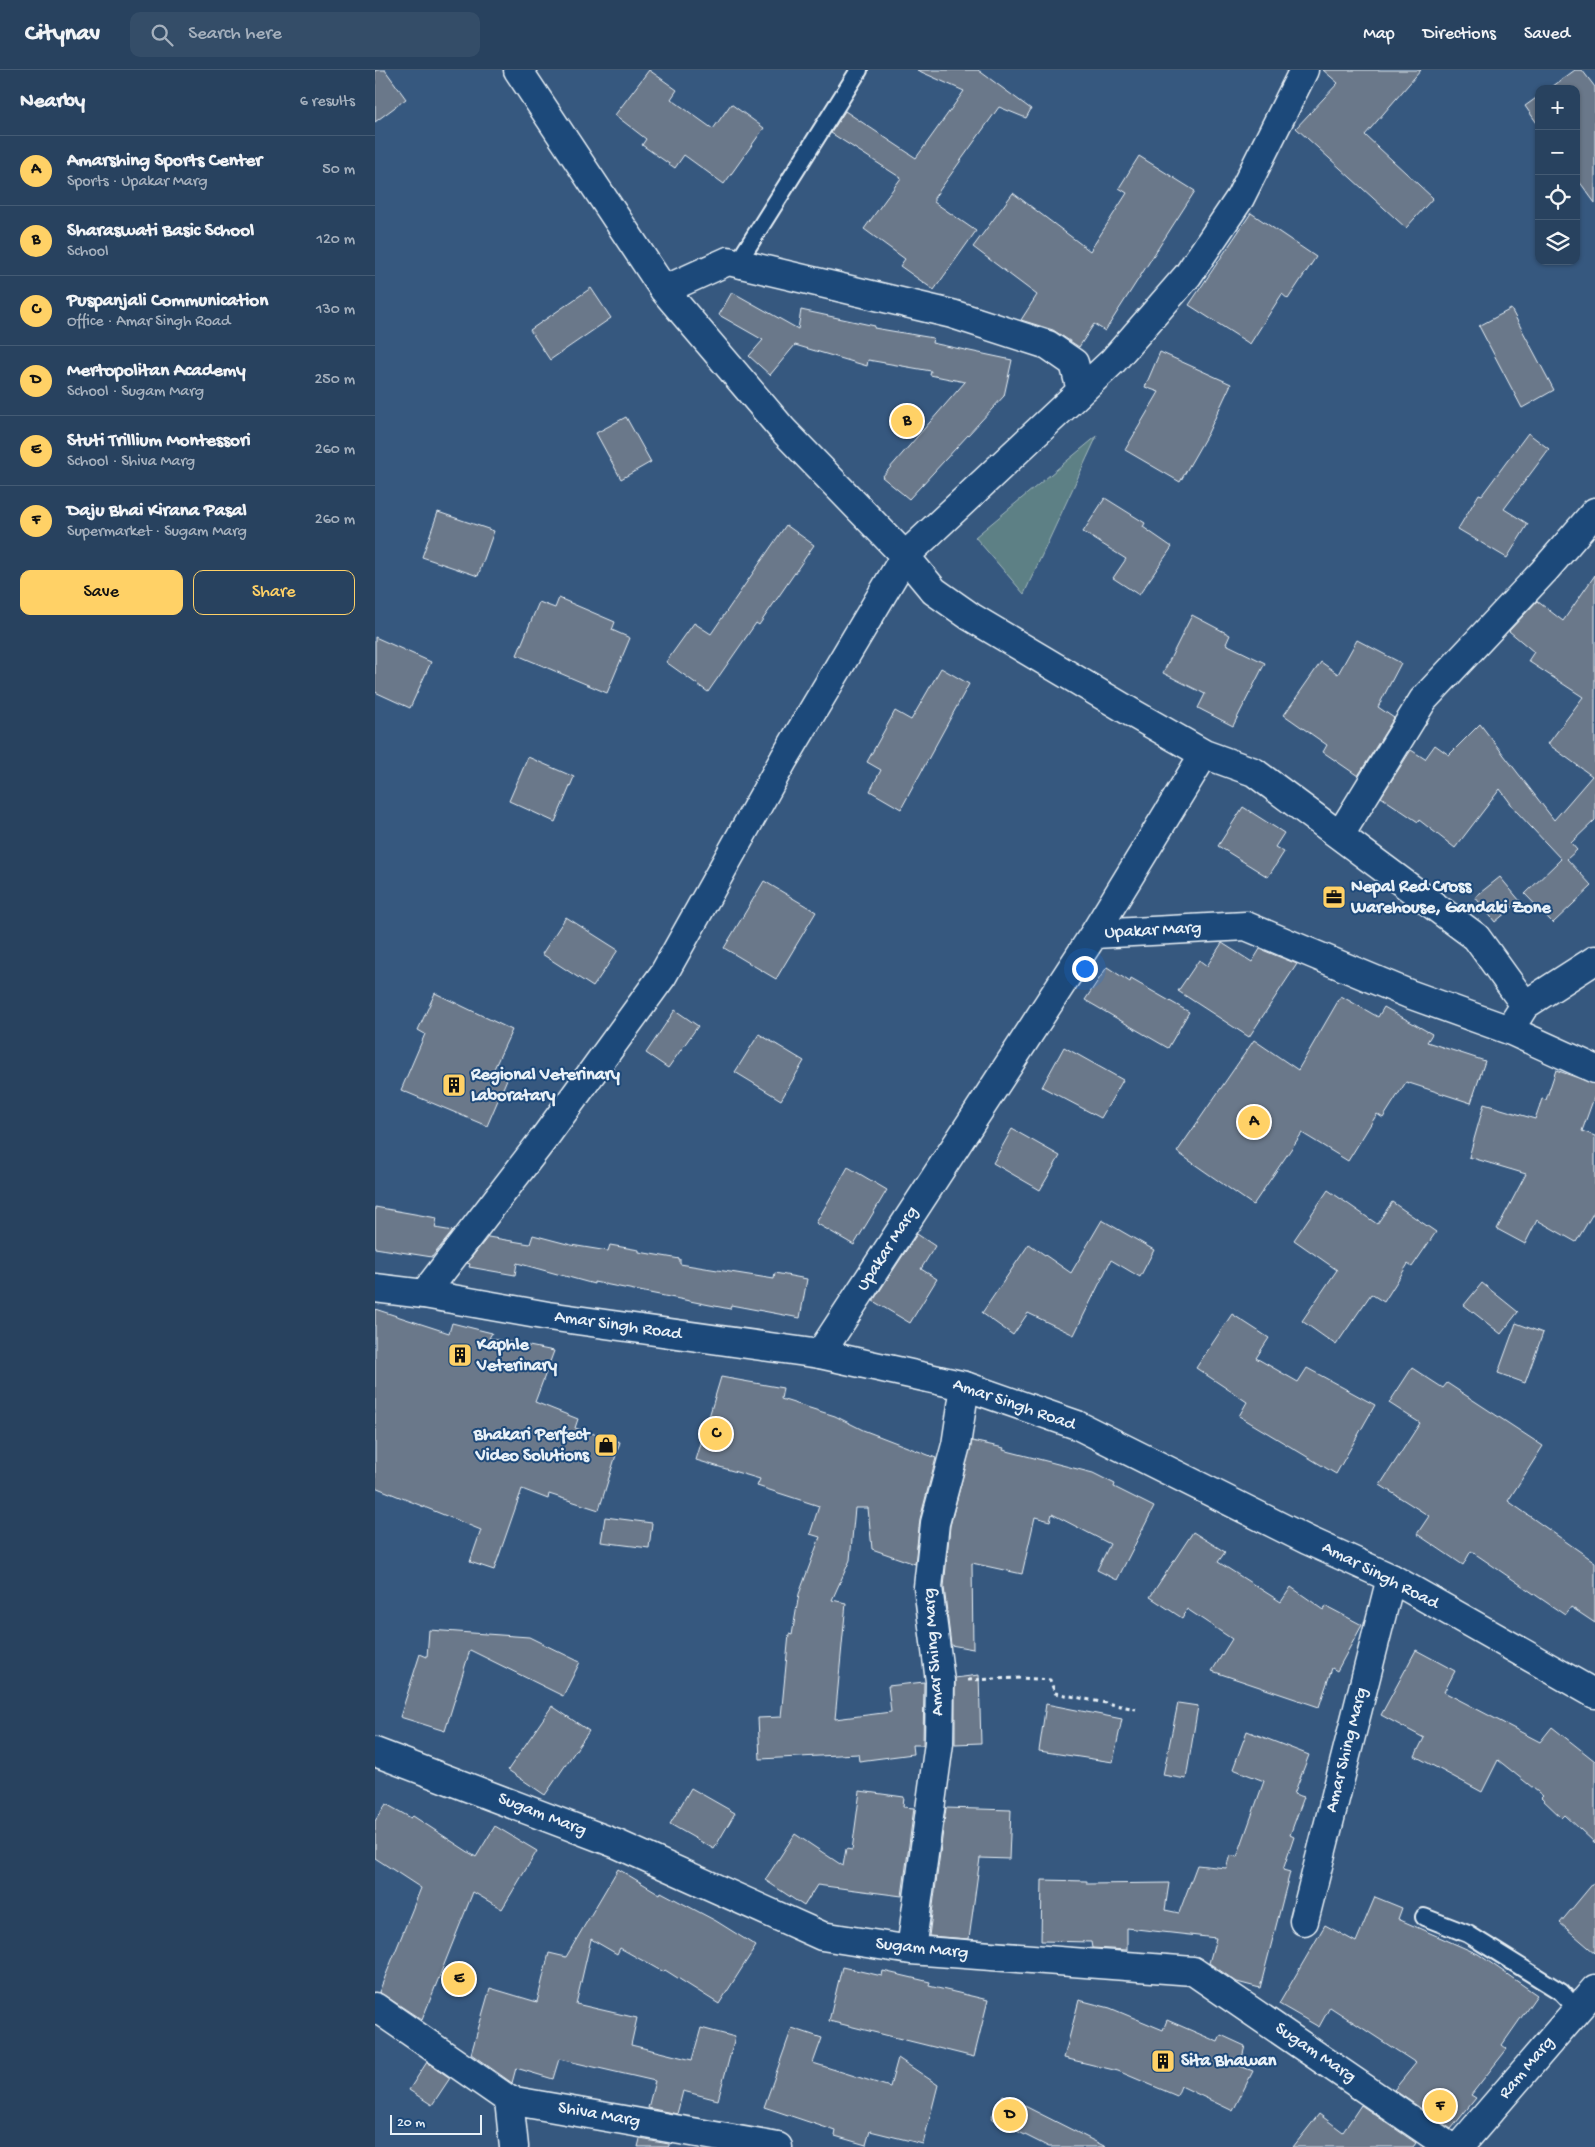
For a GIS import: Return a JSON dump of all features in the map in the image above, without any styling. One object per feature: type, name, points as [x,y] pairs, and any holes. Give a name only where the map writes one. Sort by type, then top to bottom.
[{"type":"street","points":[[518,70],[664,290],[783,430],[905,556],[934,591],[971,618],[1204,754],[1254,772],[1475,937],[1525,1005]]},
{"type":"street","points":[[424,1294],[545,1137],[663,975],[784,759],[905,556],[1113,361],[1188,275],[1240,198],[1304,70]]},
{"type":"street","points":[[664,290],[728,261],[952,314],[1048,345],[1074,363],[1081,390]]},
{"type":"street","points":[[1340,835],[1423,700],[1544,571],[1595,512]]},
{"type":"street","points":[[1094,934],[1204,754]]},
{"type":"street","name":"Upakar Marg","points":[[820,1354],[1094,934],[1245,926],[1409,994],[1509,1030],[1595,1069]]},
{"type":"street","points":[[1509,1030],[1525,1005],[1595,960]]},
{"type":"street","name":"Amar Singh Road","points":[[375,1288],[424,1294],[548,1316],[820,1354],[965,1386],[1077,1425],[1307,1540],[1391,1578],[1595,1694]]},
{"type":"street","name":"Amar Shing Marg","points":[[911,1950],[939,1743],[940,1681],[928,1587],[935,1523],[956,1445],[965,1386]]},
{"type":"street","name":"Amar Shing Marg","points":[[1304,1921],[1391,1578]]},
{"type":"street","name":"Sugam Marg","points":[[375,1752],[617,1844],[822,1936],[911,1950],[1193,1971],[1450,2147]]},
{"type":"street","name":"Ram Marg","points":[[1459,2147],[1595,1989]]},
{"type":"street","name":"Shiva Marg","points":[[375,2007],[509,2100],[778,2147]]},
{"type":"street","points":[[509,2100],[514,2147]]},
{"type":"lane","points":[[737,264],[859,70]]},
{"type":"lane","points":[[1423,1917],[1468,1934],[1561,1992],[1577,2009]]},
{"type":"path","points":[[940,1681],[1020,1678],[1050,1680],[1055,1693],[1136,1709]]},
{"type":"green space","points":[[1097,436],[1024,594],[975,537]]},
{"type":"building","points":[[375,70],[385,70],[406,99],[375,122]]},
{"type":"building","points":[[649,70],[677,90],[671,99],[713,129],[731,104],[764,128],[724,184],[684,155],[675,168],[642,145],[646,139],[615,115]]},
{"type":"building","points":[[917,70],[978,70],[1031,109],[1026,118],[999,107],[934,198],[934,202],[976,231],[934,290],[900,266],[905,259],[864,229],[901,178],[831,133],[845,111],[916,158],[964,91]]},
{"type":"building","points":[[1323,70],[1421,70],[1365,135],[1433,198],[1406,228],[1296,128],[1338,83]]},
{"type":"building","points":[[1575,70],[1582,70],[1595,87],[1595,203],[1580,182],[1580,85],[1554,85]]},
{"type":"building","points":[[1535,99],[1535,120],[1525,106]]},
{"type":"building","points":[[1139,156],[1195,191],[1105,331],[1094,324],[1079,347],[1053,330],[1021,320],[1037,295],[973,247],[1013,193],[1090,251],[1127,193],[1119,188]]},
{"type":"building","points":[[1251,213],[1316,257],[1288,299],[1282,294],[1250,344],[1189,305]]},
{"type":"building","points":[[591,288],[611,318],[550,360],[530,330]]},
{"type":"building","points":[[732,292],[798,329],[801,310],[875,326],[874,328],[933,338],[932,343],[1012,360],[1004,396],[909,499],[882,477],[965,382],[930,375],[931,371],[868,360],[867,366],[795,345],[770,375],[749,356],[763,340],[719,315]]},
{"type":"building","points":[[1511,309],[1554,390],[1522,408],[1479,326]]},
{"type":"building","points":[[1160,352],[1231,384],[1208,433],[1180,482],[1125,450],[1159,392],[1145,387]]},
{"type":"building","points":[[626,417],[651,462],[621,479],[596,433]]},
{"type":"building","points":[[1528,433],[1549,449],[1504,509],[1528,524],[1507,558],[1458,529],[1479,494],[1482,495]]},
{"type":"building","points":[[1105,498],[1145,523],[1143,527],[1172,547],[1139,595],[1113,578],[1126,559],[1083,532]]},
{"type":"building","points":[[438,512],[494,531],[478,576],[422,557]]},
{"type":"building","points":[[786,525],[814,545],[759,625],[756,623],[708,692],[666,662],[694,623],[711,634]]},
{"type":"building","points":[[1595,575],[1595,820],[1571,843],[1577,850],[1567,859],[1592,886],[1553,923],[1525,894],[1561,859],[1517,812],[1500,789],[1455,848],[1419,820],[1418,822],[1381,797],[1411,750],[1425,759],[1435,745],[1449,755],[1480,724],[1554,820],[1592,776],[1548,744],[1583,697],[1528,661],[1534,652],[1509,631],[1537,601],[1563,621]]},
{"type":"building","points":[[559,598],[615,622],[612,630],[630,638],[607,693],[517,655],[539,602],[555,608]]},
{"type":"building","points":[[1192,615],[1230,635],[1226,644],[1265,663],[1233,726],[1198,708],[1205,694],[1163,673]]},
{"type":"building","points":[[375,637],[431,662],[410,708],[375,692]]},
{"type":"building","points":[[1357,640],[1401,663],[1378,707],[1394,718],[1358,776],[1323,752],[1327,745],[1284,715],[1321,662],[1338,674]]},
{"type":"building","points":[[941,668],[969,684],[901,809],[870,791],[881,770],[867,762],[895,711],[911,720]]},
{"type":"building","points":[[528,757],[574,777],[555,822],[509,801]]},
{"type":"building","points":[[1243,807],[1284,833],[1275,847],[1284,852],[1268,877],[1218,846]]},
{"type":"building","points":[[1500,877],[1520,901],[1495,922],[1475,897]]},
{"type":"building","points":[[764,881],[816,912],[776,979],[724,948]]},
{"type":"building","points":[[566,917],[618,950],[593,987],[542,954]]},
{"type":"building","points":[[1222,943],[1252,962],[1260,949],[1297,964],[1249,1037],[1178,991],[1199,960],[1207,966]]},
{"type":"building","points":[[1107,967],[1130,982],[1131,979],[1189,1012],[1168,1048],[1085,1000]]},
{"type":"building","points":[[435,993],[512,1030],[492,1073],[507,1079],[487,1126],[401,1090],[425,1034],[418,1030]]},
{"type":"building","points":[[1341,996],[1378,1017],[1384,1007],[1432,1034],[1427,1042],[1485,1061],[1471,1103],[1406,1082],[1383,1118],[1377,1114],[1348,1161],[1302,1133],[1253,1205],[1177,1152],[1254,1040],[1298,1070]]},
{"type":"building","points":[[675,1010],[698,1026],[668,1068],[646,1053]]},
{"type":"building","points":[[759,1034],[804,1061],[781,1100],[735,1072]]},
{"type":"building","points":[[1064,1047],[1123,1080],[1101,1118],[1042,1087]]},
{"type":"building","points":[[1556,1070],[1595,1084],[1595,1095],[1582,1131],[1595,1136],[1595,1210],[1576,1242],[1537,1220],[1525,1244],[1497,1229],[1526,1174],[1469,1157],[1484,1104],[1535,1119],[1542,1099],[1546,1100]]},
{"type":"building","points":[[1012,1129],[1060,1156],[1040,1190],[993,1163]]},
{"type":"building","points":[[848,1167],[887,1190],[854,1245],[816,1223]]},
{"type":"building","points":[[1328,1190],[1377,1224],[1392,1202],[1436,1232],[1412,1267],[1408,1264],[1384,1302],[1371,1294],[1336,1345],[1302,1321],[1337,1270],[1294,1240]]},
{"type":"building","points":[[375,1207],[437,1218],[435,1228],[453,1231],[432,1257],[375,1248]]},
{"type":"building","points":[[1102,1220],[1154,1250],[1140,1277],[1111,1260],[1074,1335],[1028,1313],[1013,1335],[982,1313],[1029,1244],[1071,1273]]},
{"type":"building","points":[[917,1234],[935,1246],[921,1269],[937,1279],[910,1323],[873,1301]]},
{"type":"building","points":[[533,1235],[571,1245],[608,1251],[610,1245],[639,1250],[639,1252],[680,1259],[680,1264],[774,1279],[775,1273],[807,1279],[800,1318],[731,1305],[730,1309],[594,1282],[594,1284],[517,1263],[515,1275],[469,1267],[470,1264],[467,1263],[488,1237],[530,1244]]},
{"type":"building","points":[[1482,1283],[1518,1312],[1501,1334],[1464,1305]]},
{"type":"building","points":[[375,1309],[449,1333],[452,1323],[492,1333],[489,1338],[554,1351],[535,1402],[578,1419],[575,1428],[620,1442],[599,1510],[549,1494],[548,1499],[522,1489],[494,1570],[470,1562],[481,1530],[375,1487]]},
{"type":"building","points":[[1232,1314],[1269,1338],[1256,1358],[1298,1382],[1307,1368],[1375,1405],[1336,1474],[1239,1416],[1247,1402],[1196,1368]]},
{"type":"building","points":[[1516,1323],[1543,1333],[1525,1383],[1498,1373]]},
{"type":"building","points":[[1412,1368],[1443,1388],[1447,1383],[1543,1446],[1508,1501],[1595,1562],[1595,1623],[1571,1607],[1565,1615],[1471,1551],[1463,1565],[1417,1534],[1429,1516],[1380,1485],[1420,1423],[1389,1403]]},
{"type":"building","points":[[721,1377],[783,1388],[781,1399],[835,1416],[863,1430],[936,1458],[920,1519],[915,1564],[872,1549],[868,1508],[855,1508],[850,1560],[832,1600],[846,1603],[835,1719],[891,1712],[888,1686],[924,1682],[923,1745],[912,1745],[913,1754],[859,1761],[858,1754],[760,1759],[758,1718],[781,1717],[789,1634],[792,1635],[799,1594],[820,1537],[810,1534],[819,1506],[757,1486],[760,1479],[696,1460]]},
{"type":"building","points":[[972,1441],[1093,1473],[1115,1484],[1114,1487],[1154,1507],[1117,1580],[1097,1570],[1110,1544],[1052,1514],[1050,1521],[1035,1517],[1022,1574],[972,1563],[973,1649],[951,1645],[944,1587],[950,1526]]},
{"type":"building","points":[[605,1517],[652,1523],[649,1548],[601,1542]]},
{"type":"building","points":[[1193,1532],[1225,1552],[1218,1562],[1281,1602],[1291,1587],[1324,1610],[1326,1606],[1362,1625],[1337,1671],[1332,1668],[1319,1707],[1212,1671],[1232,1639],[1187,1609],[1182,1618],[1150,1597]]},
{"type":"building","points":[[429,1630],[529,1637],[580,1662],[563,1696],[470,1650],[445,1731],[400,1717],[420,1654],[427,1657]]},
{"type":"building","points":[[1416,1650],[1455,1671],[1444,1692],[1540,1742],[1552,1727],[1595,1761],[1595,1843],[1565,1815],[1562,1818],[1541,1798],[1543,1796],[1498,1760],[1482,1792],[1415,1756],[1424,1738],[1381,1715]]},
{"type":"building","points":[[979,1675],[981,1743],[955,1744],[955,1678]]},
{"type":"building","points":[[1178,1703],[1198,1706],[1186,1779],[1163,1775]]},
{"type":"building","points":[[1046,1704],[1122,1719],[1113,1762],[1039,1751]]},
{"type":"building","points":[[552,1706],[589,1731],[545,1795],[508,1770]]},
{"type":"building","points":[[1247,1731],[1309,1755],[1294,1794],[1304,1797],[1290,1835],[1294,1837],[1283,1870],[1290,1872],[1260,1988],[1237,1982],[1209,1963],[1216,1938],[1127,1928],[1127,1950],[1092,1948],[1091,1942],[1041,1941],[1042,1880],[1087,1881],[1087,1884],[1169,1883],[1165,1910],[1179,1913],[1197,1865],[1226,1868],[1230,1855],[1237,1857],[1264,1781],[1233,1769]]},
{"type":"building","points":[[691,1788],[735,1813],[714,1849],[670,1824]]},
{"type":"building","points":[[860,1791],[904,1797],[903,1807],[914,1808],[902,1896],[817,1885],[804,1906],[765,1880],[795,1834],[843,1866],[846,1849],[852,1850]]},
{"type":"building","points":[[386,1804],[411,1818],[413,1816],[476,1857],[495,1826],[537,1851],[502,1909],[473,1892],[422,2020],[379,1992],[421,1888],[375,1858],[375,1821]]},
{"type":"building","points":[[946,1808],[1011,1810],[1009,1859],[980,1858],[969,1939],[929,1936]]},
{"type":"building","points":[[618,1869],[660,1894],[661,1892],[716,1921],[756,1946],[719,2004],[665,1970],[663,1972],[620,1948],[617,1954],[591,1939],[576,2004],[637,2018],[631,2045],[692,2060],[701,2028],[735,2037],[718,2100],[683,2091],[677,2114],[648,2108],[655,2081],[559,2059],[553,2079],[516,2068],[512,2083],[471,2054],[490,1988],[537,2002],[549,1953],[566,1957]]},
{"type":"building","points":[[1595,1881],[1595,1953],[1560,1923]]},
{"type":"building","points":[[1375,1897],[1402,1908],[1398,1919],[1478,1954],[1537,1995],[1502,2045],[1507,2049],[1471,2095],[1476,2098],[1451,2129],[1394,2090],[1416,2063],[1330,2007],[1319,2027],[1279,2004],[1325,1925],[1356,1942]]},
{"type":"building","points":[[842,1967],[882,1976],[883,1971],[930,1982],[929,1986],[988,2000],[974,2057],[829,2021]]},
{"type":"building","points":[[1079,2000],[1110,2008],[1163,2030],[1167,2020],[1218,2042],[1221,2035],[1245,2046],[1240,2066],[1253,2071],[1233,2111],[1181,2086],[1177,2096],[1118,2071],[1064,2058]]},
{"type":"building","points":[[792,2028],[822,2038],[813,2063],[890,2087],[898,2058],[938,2085],[923,2144],[870,2131],[866,2145],[835,2136],[836,2131],[764,2107]]},
{"type":"building","points":[[427,2062],[450,2078],[432,2105],[409,2090]]},
{"type":"building","points":[[1003,2095],[1106,2147],[1049,2147],[991,2118]]},
{"type":"building","points":[[1361,2105],[1416,2143],[1413,2147],[1293,2147],[1319,2114],[1343,2132]]},
{"type":"building","points":[[640,2139],[669,2144],[669,2147],[638,2147]]},
{"type":"place","name":"Sharaswati Basic School","points":[[907,421]]},
{"type":"place","name":"Nepal Red Cross Warehouse, Gandaki Zone","points":[[1334,897]]},
{"type":"place","name":"Regional Veterinary Laboratary","points":[[454,1085]]},
{"type":"place","name":"Amarshing Sports Center","points":[[1254,1122]]},
{"type":"place","name":"Kaphle Veterinary","points":[[460,1355]]},
{"type":"place","name":"Puspanjali Communication","points":[[716,1434]]},
{"type":"place","name":"Bhakari Perfect Video Solutions","points":[[606,1445]]},
{"type":"place","name":"Stuti Trillium Montessori","points":[[459,1979]]},
{"type":"place","name":"Sita Bhawan","points":[[1163,2061]]},
{"type":"place","name":"Daju Bhai Kirana Pasal","points":[[1440,2106]]},
{"type":"place","name":"Mertopolitan Academy","points":[[1010,2115]]}]
